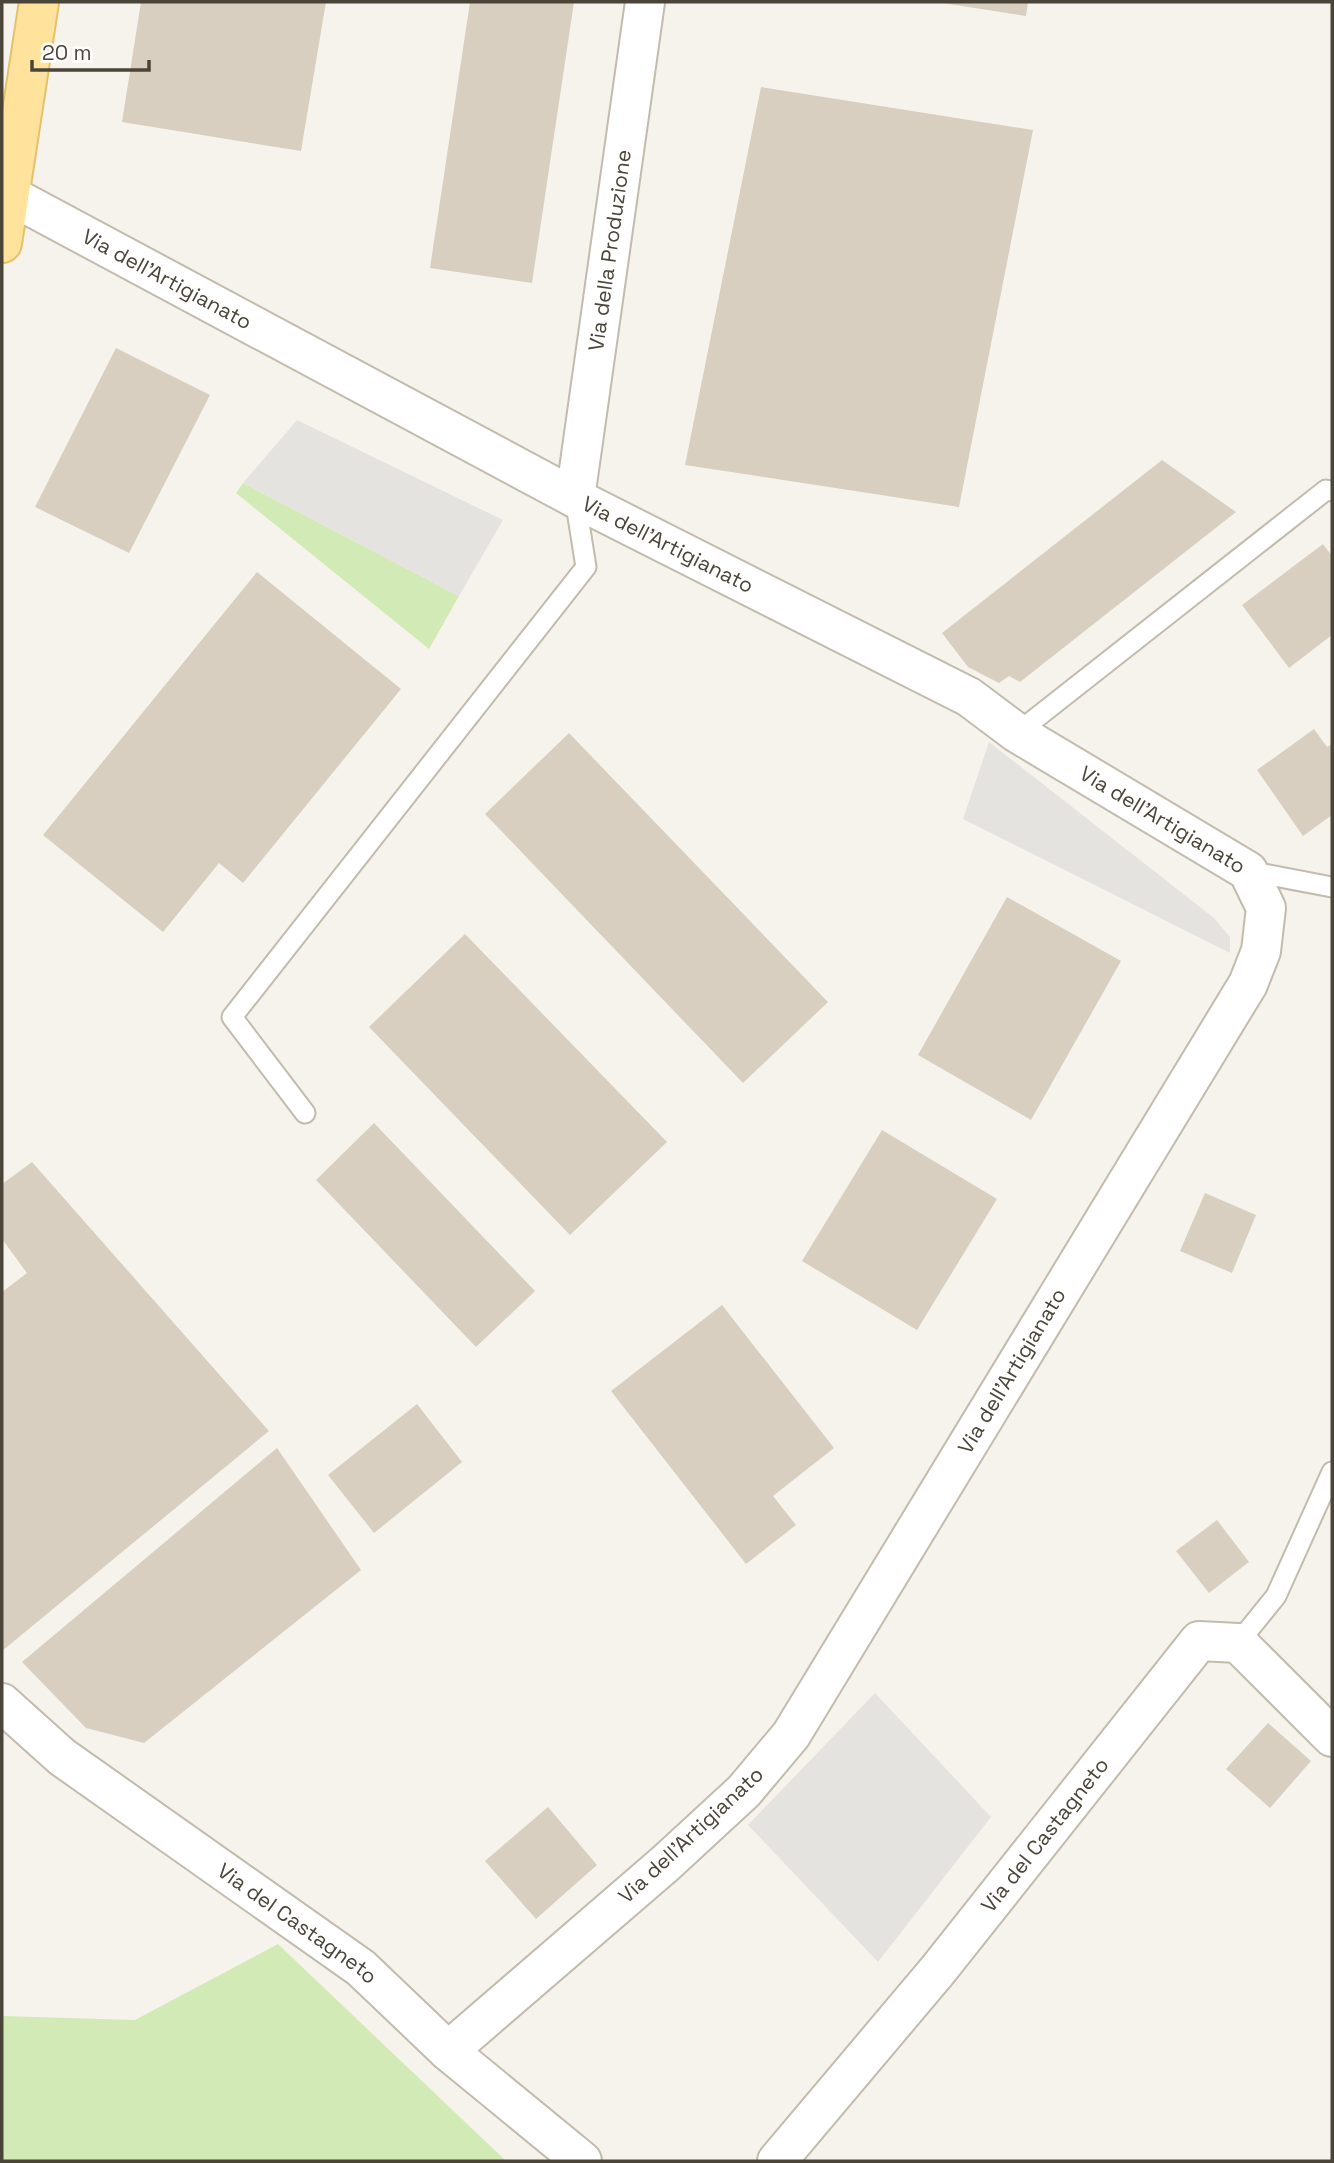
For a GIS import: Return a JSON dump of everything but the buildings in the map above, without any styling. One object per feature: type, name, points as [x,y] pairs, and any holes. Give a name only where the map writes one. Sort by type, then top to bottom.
[{"type":"main road","points":[[2,243],[6,193],[39,2]]},
{"type":"street","name":"Via della Produzione","points":[[575,498],[645,2]]},
{"type":"street","name":"Via dell'Artigianato","points":[[6,193],[575,498],[969,697],[1017,733],[1248,871],[1266,908],[1261,951],[1248,984],[791,1735],[744,1791],[666,1863],[448,2051]]},
{"type":"street","name":"Via del Castagneto","points":[[777,2161],[938,1970],[1199,1641],[1238,1643]]},
{"type":"street","points":[[1238,1643],[1332,1737]]},
{"type":"street","name":"Via del Castagneto","points":[[2,1703],[62,1757],[361,1968],[448,2051],[582,2161]]},
{"type":"lane","points":[[1017,733],[1326,490],[1332,491]]},
{"type":"lane","points":[[305,1113],[232,1017],[586,567],[575,498]]},
{"type":"lane","points":[[1248,871],[1332,887]]},
{"type":"lane","points":[[1238,1643],[1276,1595],[1332,1472]]},
{"type":"green space","points":[[243,483],[459,596],[429,649],[236,493]]},
{"type":"green space","points":[[278,1944],[506,2161],[2,2161],[2,2016],[135,2020]]},
{"type":"shaded area","points":[[297,420],[503,520],[459,596],[243,483]]},
{"type":"shaded area","points":[[989,742],[1214,918],[1230,937],[1230,953],[963,819]]},
{"type":"shaded area","points":[[875,1693],[991,1817],[878,1962],[748,1825]]}]
